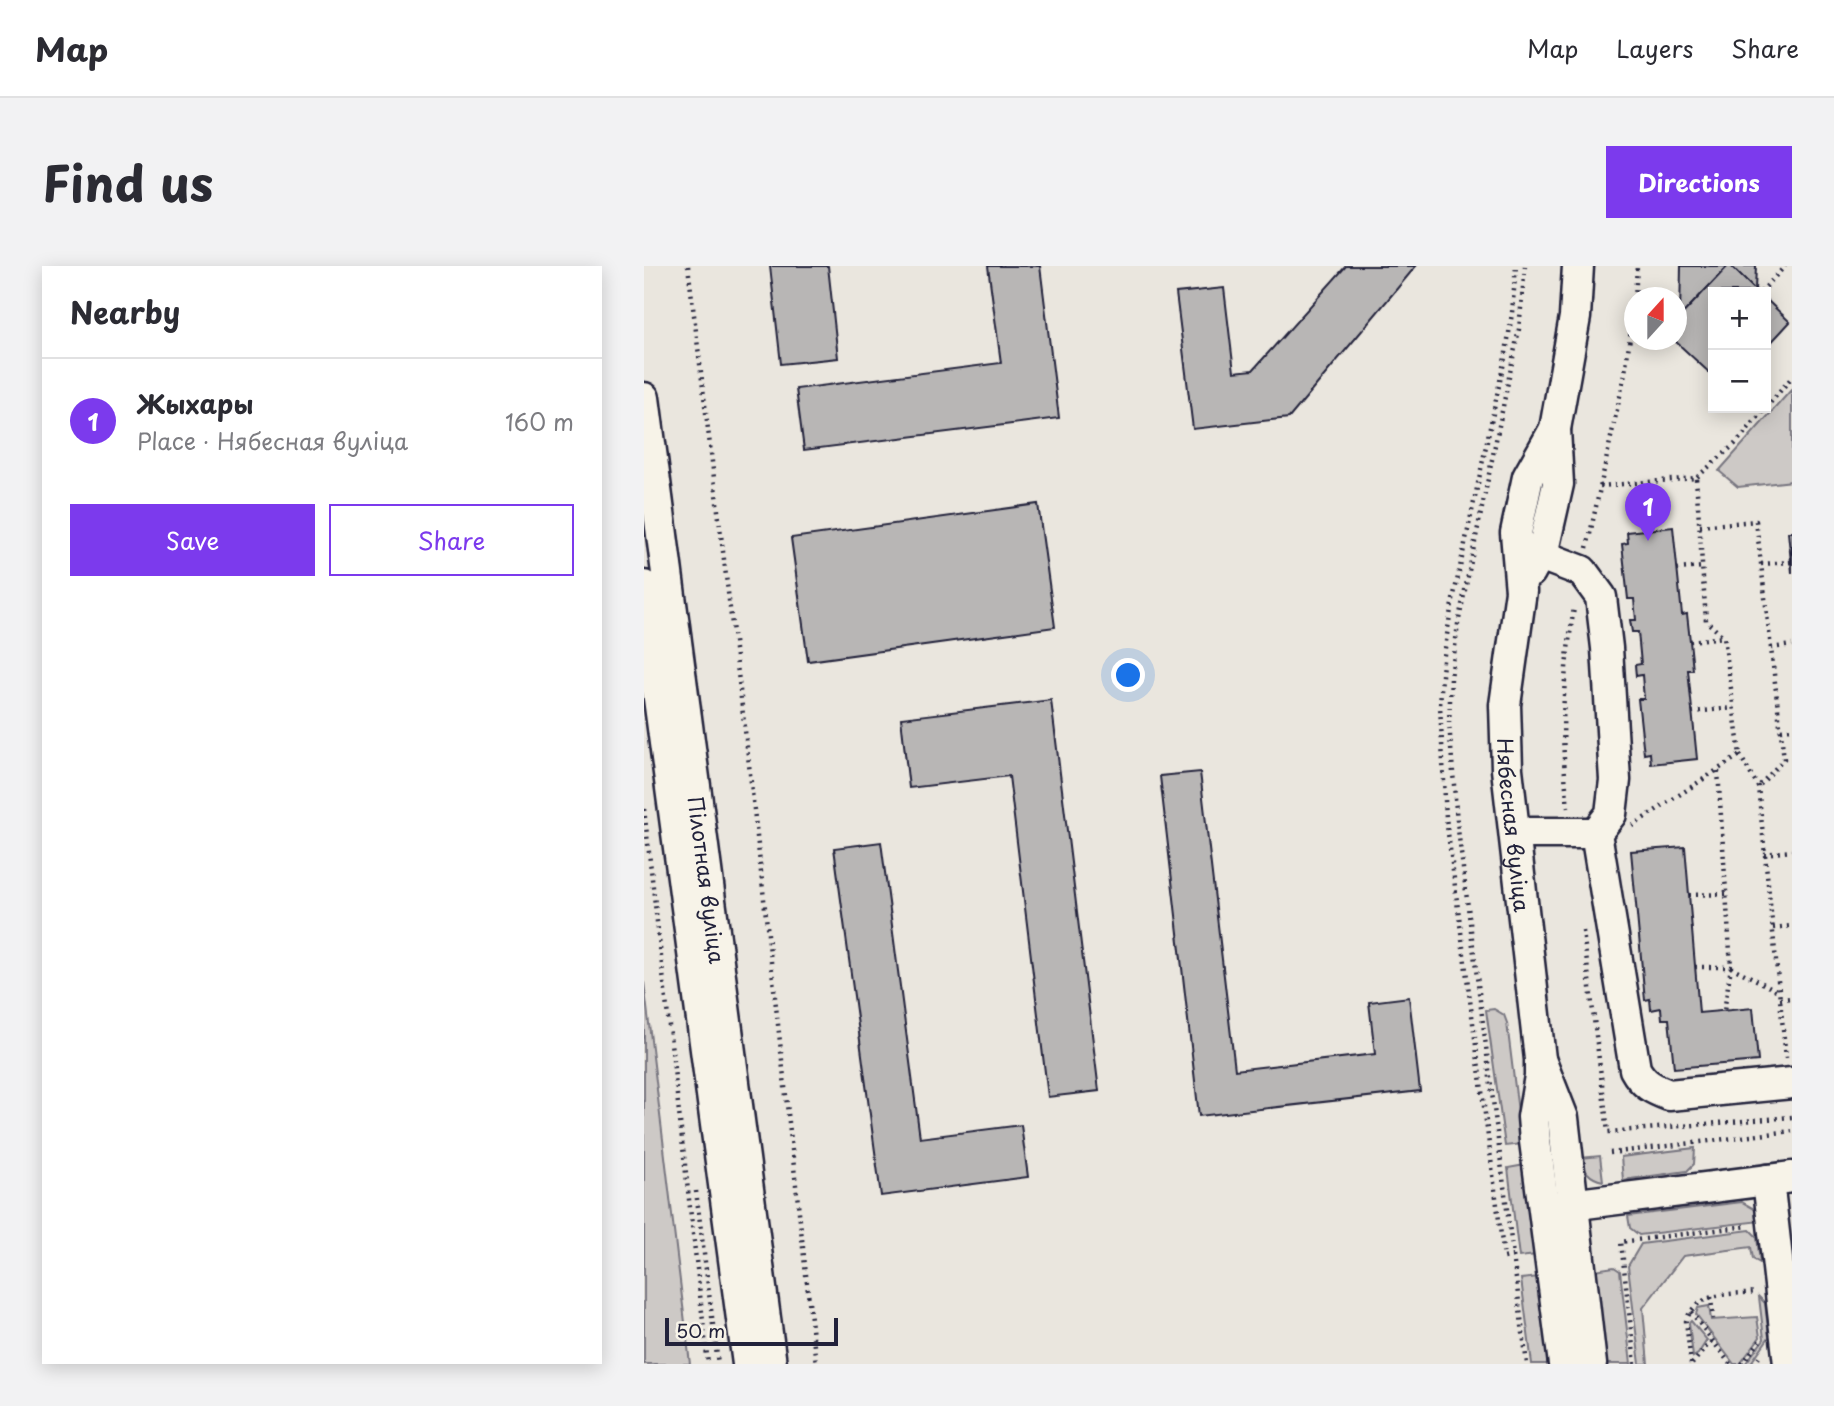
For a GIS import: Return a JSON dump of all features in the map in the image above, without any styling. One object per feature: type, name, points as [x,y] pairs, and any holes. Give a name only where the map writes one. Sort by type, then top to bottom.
[{"type":"street","name":"Нябесная вуліца","points":[[1521,591],[1546,538],[1558,484],[1555,429],[1575,317],[1578,266]]},
{"type":"street","name":"Пілотная вуліца","points":[[644,398],[678,752],[748,1364]]},
{"type":"street","name":"Нябесная вуліца","points":[[1555,429],[1528,477],[1516,533],[1521,591],[1510,663],[1505,723],[1507,768],[1540,1059],[1533,1118],[1564,1364]]},
{"type":"street","points":[[1540,555],[1582,571],[1601,597],[1615,780],[1611,814],[1596,833],[1632,1057],[1641,1080],[1669,1095],[1790,1083]]},
{"type":"street","name":"Пілотная вуліца","points":[[644,586],[678,752],[771,1364]]},
{"type":"street","points":[[1516,833],[1596,833]]},
{"type":"street","name":"Нябесная вуліца","points":[[1540,1059],[1563,1118],[1591,1364]]},
{"type":"street","points":[[1543,1208],[1780,1179],[1773,1223],[1778,1355]]},
{"type":"path","points":[[688,266],[747,747],[816,1364]]},
{"type":"path","points":[[1513,1256],[1504,1258],[1447,817],[1440,730],[1440,692],[1444,651],[1506,353],[1516,266]]},
{"type":"path","points":[[1525,266],[1519,329],[1464,594],[1453,662],[1450,740],[1460,849],[1527,1364]]},
{"type":"path","points":[[1636,287],[1637,266]]},
{"type":"path","points":[[1766,287],[1785,266]]},
{"type":"path","points":[[1771,402],[1792,377]]},
{"type":"path","points":[[1600,486],[1696,478],[1735,444],[1762,413]]},
{"type":"path","points":[[1696,478],[1706,621],[1724,637],[1740,755],[1758,787],[1790,1083]]},
{"type":"path","points":[[1473,505],[1482,507]]},
{"type":"path","points":[[1700,526],[1756,521],[1784,759],[1758,787]]},
{"type":"path","points":[[1761,564],[1791,562]]},
{"type":"path","points":[[1677,569],[1703,567]]},
{"type":"path","points":[[1690,641],[1724,637]]},
{"type":"path","points":[[1771,648],[1792,646]]},
{"type":"path","points":[[1692,712],[1734,708]]},
{"type":"path","points":[[1781,730],[1792,729]]},
{"type":"path","points":[[1596,833],[1634,826],[1740,755]]},
{"type":"path","points":[[1718,770],[1731,967],[1724,1011]]},
{"type":"path","points":[[644,809],[708,1364]]},
{"type":"path","points":[[1764,854],[1792,851]]},
{"type":"path","points":[[1689,895],[1726,894]]},
{"type":"path","points":[[1773,928],[1792,926]]},
{"type":"path","points":[[1695,967],[1731,967],[1779,992]]},
{"type":"path","points":[[1780,999],[1792,998]]},
{"type":"path","points":[[1608,1132],[1792,1117]]},
{"type":"path","points":[[1610,1153],[1792,1131]]},
{"type":"path","points":[[1490,1147],[1500,1146]]},
{"type":"path","points":[[1636,1364],[1621,1242],[1773,1223]]},
{"type":"path","points":[[1691,1364],[1686,1321],[1701,1300],[1756,1292],[1763,1295]]},
{"type":"path","points":[[1711,1297],[1713,1318]]},
{"type":"path","points":[[1691,1312],[1730,1364]]},
{"type":"path","points":[[1691,1364],[1712,1340]]},
{"type":"path","points":[[1754,1364],[1778,1355]]},
{"type":"shaded area","points":[[1792,389],[1792,481],[1738,487],[1719,471]]},
{"type":"shaded area","points":[[644,982],[690,1364],[644,1364]]},
{"type":"shaded area","points":[[1494,1009],[1504,1015],[1507,1023],[1522,1144],[1505,1146],[1486,1010]]},
{"type":"shaded area","points":[[1695,1148],[1694,1164],[1687,1171],[1623,1180],[1621,1157]]},
{"type":"shaded area","points":[[1600,1156],[1603,1181],[1588,1173],[1581,1158]]},
{"type":"shaded area","points":[[1525,1165],[1536,1255],[1519,1257],[1508,1168]]},
{"type":"shaded area","points":[[1742,1202],[1756,1210],[1761,1221],[1639,1235],[1630,1228],[1628,1216]]},
{"type":"shaded area","points":[[1750,1230],[1757,1237],[1760,1263],[1753,1259],[1751,1247],[1683,1256],[1643,1308],[1648,1364],[1640,1364],[1628,1266],[1641,1244]]},
{"type":"shaded area","points":[[1614,1267],[1620,1271],[1631,1364],[1606,1364],[1594,1270]]},
{"type":"shaded area","points":[[1539,1277],[1549,1364],[1532,1364],[1521,1279]]},
{"type":"shaded area","points":[[1759,1297],[1765,1303],[1769,1337],[1750,1364],[1745,1364],[1764,1339]]},
{"type":"shaded area","points":[[1709,1306],[1711,1320],[1757,1317],[1760,1337],[1740,1364],[1734,1364],[1696,1314],[1698,1308]]},
{"type":"shaded area","points":[[1691,1321],[1707,1340],[1693,1357],[1689,1323]]},
{"type":"building","points":[[770,266],[828,266],[838,358],[781,364]]},
{"type":"building","points":[[988,266],[1040,266],[1059,418],[804,450],[796,389],[1001,363]]},
{"type":"building","points":[[1346,266],[1416,266],[1289,418],[1193,429],[1176,293],[1224,288],[1234,372],[1253,370]]},
{"type":"building","points":[[1681,266],[1728,266],[1687,310],[1687,287],[1681,287]]},
{"type":"building","points":[[1731,266],[1753,287],[1708,287]]},
{"type":"building","points":[[1731,266],[1756,266],[1755,287]]},
{"type":"building","points":[[1708,287],[1708,371],[1685,350],[1687,350],[1687,309]]},
{"type":"building","points":[[1771,304],[1790,322],[1771,343]]},
{"type":"building","points":[[1038,504],[1055,627],[808,661],[791,538]]},
{"type":"building","points":[[1673,527],[1682,615],[1687,614],[1693,670],[1688,670],[1697,759],[1651,764],[1650,753],[1644,754],[1638,699],[1644,699],[1642,675],[1636,676],[1635,665],[1641,664],[1638,632],[1632,632],[1630,620],[1636,620],[1634,599],[1628,599],[1622,544],[1628,543],[1627,532]]},
{"type":"building","points":[[1788,532],[1792,532],[1792,573],[1791,562]]},
{"type":"building","points":[[1051,700],[1099,1091],[1048,1097],[1009,776],[909,788],[901,718]]},
{"type":"building","points":[[1200,772],[1235,1070],[1375,1054],[1369,1002],[1409,997],[1420,1091],[1199,1116],[1160,776]]},
{"type":"building","points":[[881,842],[920,1138],[1021,1125],[1028,1177],[881,1196],[834,848]]},
{"type":"building","points":[[1685,847],[1699,1013],[1753,1008],[1758,1061],[1674,1068],[1669,1019],[1662,1019],[1661,1008],[1651,1010],[1650,999],[1645,1000],[1631,851]]},
{"type":"place","name":"Жыхары","points":[[1648,541]]}]
